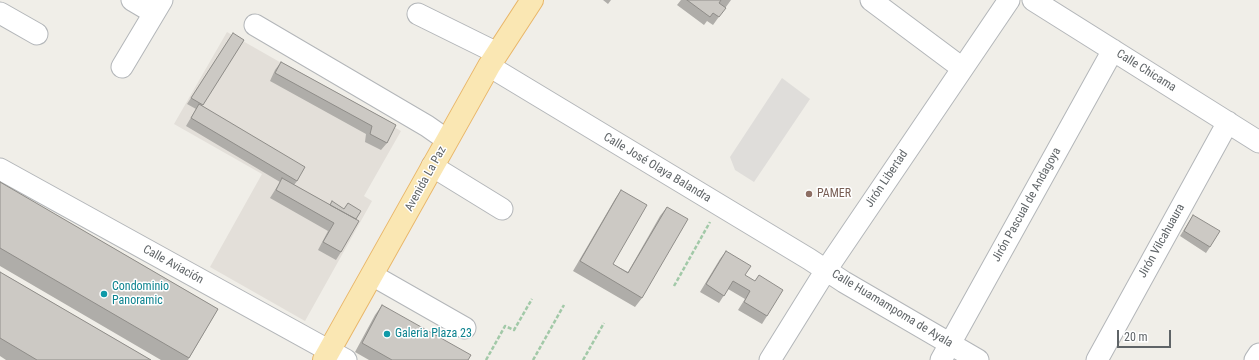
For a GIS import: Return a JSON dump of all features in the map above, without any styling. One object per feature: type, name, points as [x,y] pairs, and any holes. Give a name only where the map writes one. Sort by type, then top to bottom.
[{"type":"main road","name":"Avenida La Paz","points":[[333,357],[372,275],[432,166],[493,59],[532,0]]},
{"type":"street","points":[[122,67],[158,6],[132,0]]},
{"type":"street","points":[[871,0],[962,68]]},
{"type":"street","name":"Jirón Libertad","points":[[770,360],[826,270],[1009,0]]},
{"type":"street","name":"Calle Chicama","points":[[1033,0],[1259,142]]},
{"type":"street","points":[[0,13],[37,34]]},
{"type":"street","name":"Calle José Olaya Balandra","points":[[418,14],[493,59],[719,205],[826,270]]},
{"type":"street","points":[[255,25],[427,126],[447,140]]},
{"type":"street","name":"Jirón Pascual de Andagoya","points":[[945,352],[1113,50]]},
{"type":"street","name":"Jirón Vilcahuaura","points":[[1096,360],[1228,122]]},
{"type":"street","points":[[432,166],[502,209]]},
{"type":"street","name":"Calle Aviación","points":[[0,169],[333,357]]},
{"type":"street","name":"Calle Huamampoma de Ayala","points":[[826,270],[945,352],[978,360]]},
{"type":"street","points":[[372,275],[465,328]]},
{"type":"street","points":[[1256,360],[1259,354]]},
{"type":"path","points":[[674,286],[719,205]]},
{"type":"path","points":[[486,360],[505,326],[514,330],[532,299]]},
{"type":"path","points":[[533,360],[564,305]]},
{"type":"path","points":[[583,360],[604,323]]},
{"type":"shaded area","points":[[227,32],[401,131],[364,196],[372,201],[305,321],[210,267],[262,174],[174,124]]},
{"type":"shaded area","points":[[782,78],[810,99],[754,182],[735,170],[730,157]]},
{"type":"building","points":[[687,0],[721,0],[719,3],[726,8],[719,17],[713,13],[710,17]]},
{"type":"building","points":[[233,33],[244,40],[203,105],[191,98]]},
{"type":"building","points":[[281,62],[396,125],[387,143],[370,134],[372,126],[275,73]]},
{"type":"building","points":[[199,104],[305,167],[297,181],[191,118]]},
{"type":"building","points":[[282,178],[359,221],[341,252],[323,242],[334,223],[276,190]]},
{"type":"building","name":"Condominio Panoramic","points":[[0,182],[218,309],[189,358],[0,248]]},
{"type":"building","points":[[621,190],[647,205],[613,264],[628,273],[667,207],[688,219],[642,298],[580,261]]},
{"type":"building","points":[[332,201],[344,209],[348,203],[361,211],[356,219],[330,205]]},
{"type":"building","points":[[1193,215],[1220,231],[1210,247],[1184,231]]},
{"type":"building","points":[[726,251],[751,266],[745,275],[755,281],[759,275],[783,290],[767,316],[744,302],[750,291],[733,281],[724,296],[706,284]]},
{"type":"building","points":[[0,272],[151,360],[37,360],[0,338]]},
{"type":"building","name":"Galeria Plaza 23","points":[[382,305],[471,355],[468,360],[392,360],[362,343]]},
{"type":"place","name":"PAMER","points":[[809,194]]},
{"type":"place","name":"Condominio Panoramic","points":[[104,294]]},
{"type":"place","name":"Galeria Plaza 23","points":[[387,334]]}]
